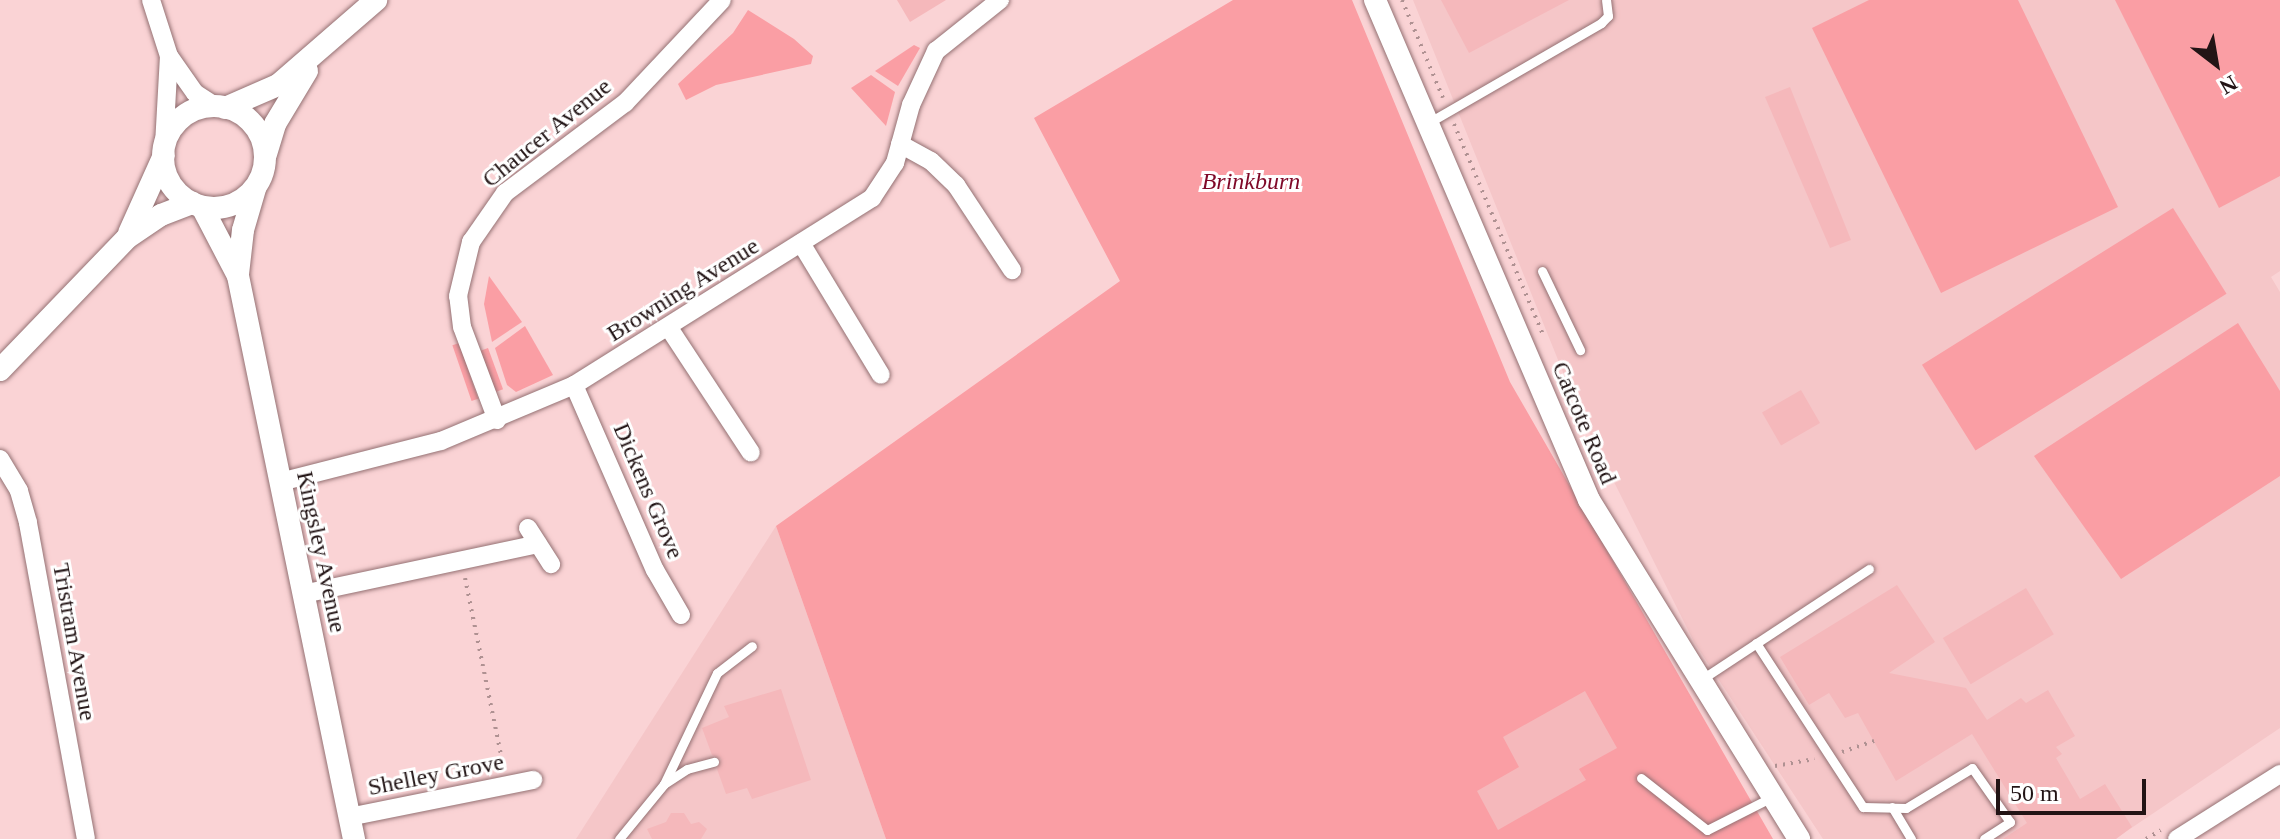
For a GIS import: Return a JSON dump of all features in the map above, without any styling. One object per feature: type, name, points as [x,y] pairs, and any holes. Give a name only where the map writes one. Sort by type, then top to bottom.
[{"type":"street","points":[[151,0],[169,56],[195,93],[251,121],[265,157]]},
{"type":"street","points":[[127,238],[178,121],[198,109],[220,107],[263,94],[317,57],[376,0]]},
{"type":"street","name":"Chaucer Avenue","points":[[497,420],[462,327],[458,296],[471,242],[505,193],[625,103],[722,0]]},
{"type":"street","name":"Browning Avenue","points":[[280,482],[375,460],[497,420],[574,385],[872,198],[900,144],[914,95],[936,51],[1000,0]]},
{"type":"street","name":"Catcote Road","points":[[1375,0],[1589,500],[1699,681],[1774,789],[1799,839]]},
{"type":"street","points":[[169,56],[164,150],[168,180],[198,205]]},
{"type":"street","points":[[0,370],[127,238],[161,215],[198,205],[236,204],[255,189],[275,124],[317,57]]},
{"type":"street","points":[[900,144],[931,161],[956,185],[1012,270]]},
{"type":"street","name":"Kingsley Avenue","points":[[255,189],[243,230],[238,276],[352,828]]},
{"type":"street","name":"Kingsley Avenue","points":[[198,205],[238,276]]},
{"type":"street","points":[[801,243],[881,375]]},
{"type":"street","points":[[669,328],[751,453]]},
{"type":"street","name":"Dickens Grove","points":[[574,385],[655,570],[681,615]]},
{"type":"street","name":"Tristram Avenue","points":[[0,459],[19,491],[28,523],[86,839]]},
{"type":"street","points":[[303,594],[461,560],[533,536],[551,564]]},
{"type":"street","points":[[2177,839],[2280,774]]},
{"type":"street","name":"Shelley Grove","points":[[352,828],[533,780]]},
{"type":"lane","points":[[1428,123],[1601,23],[1608,16],[1606,0]]},
{"type":"lane","points":[[1542,271],[1580,350]]},
{"type":"lane","points":[[1699,681],[1869,569]]},
{"type":"lane","points":[[1756,643],[1863,807],[1906,808],[1972,768],[2010,822],[1984,839]]},
{"type":"lane","points":[[619,839],[664,784],[717,673],[752,646]]},
{"type":"lane","points":[[664,784],[687,769],[714,762]]},
{"type":"lane","points":[[1641,778],[1707,830],[1774,789]]},
{"type":"lane","points":[[1892,807],[1911,839]]},
{"type":"path","points":[[1402,0],[1548,346]]},
{"type":"path","points":[[461,560],[507,785]]},
{"type":"path","points":[[1768,769],[1774,789]]},
{"type":"shaded area","points":[[1413,0],[2280,0],[2280,271],[2271,277],[2280,292],[2280,728],[2115,839],[1823,839],[1694,642],[1579,412]]},
{"type":"shaded area","points":[[776,526],[886,839],[576,839]]},
{"type":"green space","name":"Brinkburn","points":[[1233,0],[1352,0],[1510,382],[1773,839],[886,839],[776,526],[1120,281],[1034,118]]},
{"type":"green space","points":[[1869,0],[2018,0],[2118,207],[1941,293],[1812,28]]},
{"type":"green space","points":[[2115,0],[2280,0],[2280,176],[2219,208]]},
{"type":"green space","points":[[748,10],[794,39],[813,56],[811,64],[716,85],[686,100],[678,84],[733,33]]},
{"type":"green space","points":[[914,45],[920,48],[898,86],[875,71]]},
{"type":"green space","points":[[871,75],[895,92],[886,126],[851,88]]},
{"type":"green space","points":[[2173,208],[2227,294],[1975,451],[1922,365]]},
{"type":"green space","points":[[489,276],[522,322],[492,342],[484,304]]},
{"type":"green space","points":[[2238,323],[2280,391],[2280,476],[2121,579],[2034,456]]},
{"type":"green space","points":[[525,326],[553,375],[516,392],[507,385],[495,348]]},
{"type":"green space","points":[[459,343],[478,399],[472,401],[452,345]]},
{"type":"green space","points":[[488,348],[503,389],[496,392],[480,351]]},
{"type":"building","points":[[897,0],[946,0],[910,22]]},
{"type":"building","points":[[1441,0],[1569,0],[1469,53]]},
{"type":"building","points":[[1790,87],[1851,240],[1830,248],[1765,97]]},
{"type":"building","points":[[1801,390],[1820,423],[1781,445],[1762,412]]},
{"type":"building","points":[[1897,585],[1935,642],[1889,673],[1966,688],[1987,720],[2021,698],[2026,703],[2048,690],[2075,736],[2056,747],[2062,754],[2056,758],[2080,799],[2105,784],[2132,827],[2116,839],[2003,839],[2027,823],[1972,734],[1896,781],[1858,713],[1845,718],[1829,693],[1809,705],[1780,657]]},
{"type":"building","points":[[2026,588],[2054,634],[1971,684],[1943,638]]},
{"type":"building","points":[[781,689],[811,780],[752,799],[747,788],[726,794],[717,769],[721,759],[712,755],[702,728],[729,717],[724,706]]},
{"type":"building","points":[[1585,691],[1617,748],[1579,769],[1586,780],[1498,830],[1477,791],[1519,767],[1503,737]]},
{"type":"building","points":[[671,813],[684,813],[691,824],[699,822],[707,829],[701,839],[652,839],[647,829],[666,822]]}]
